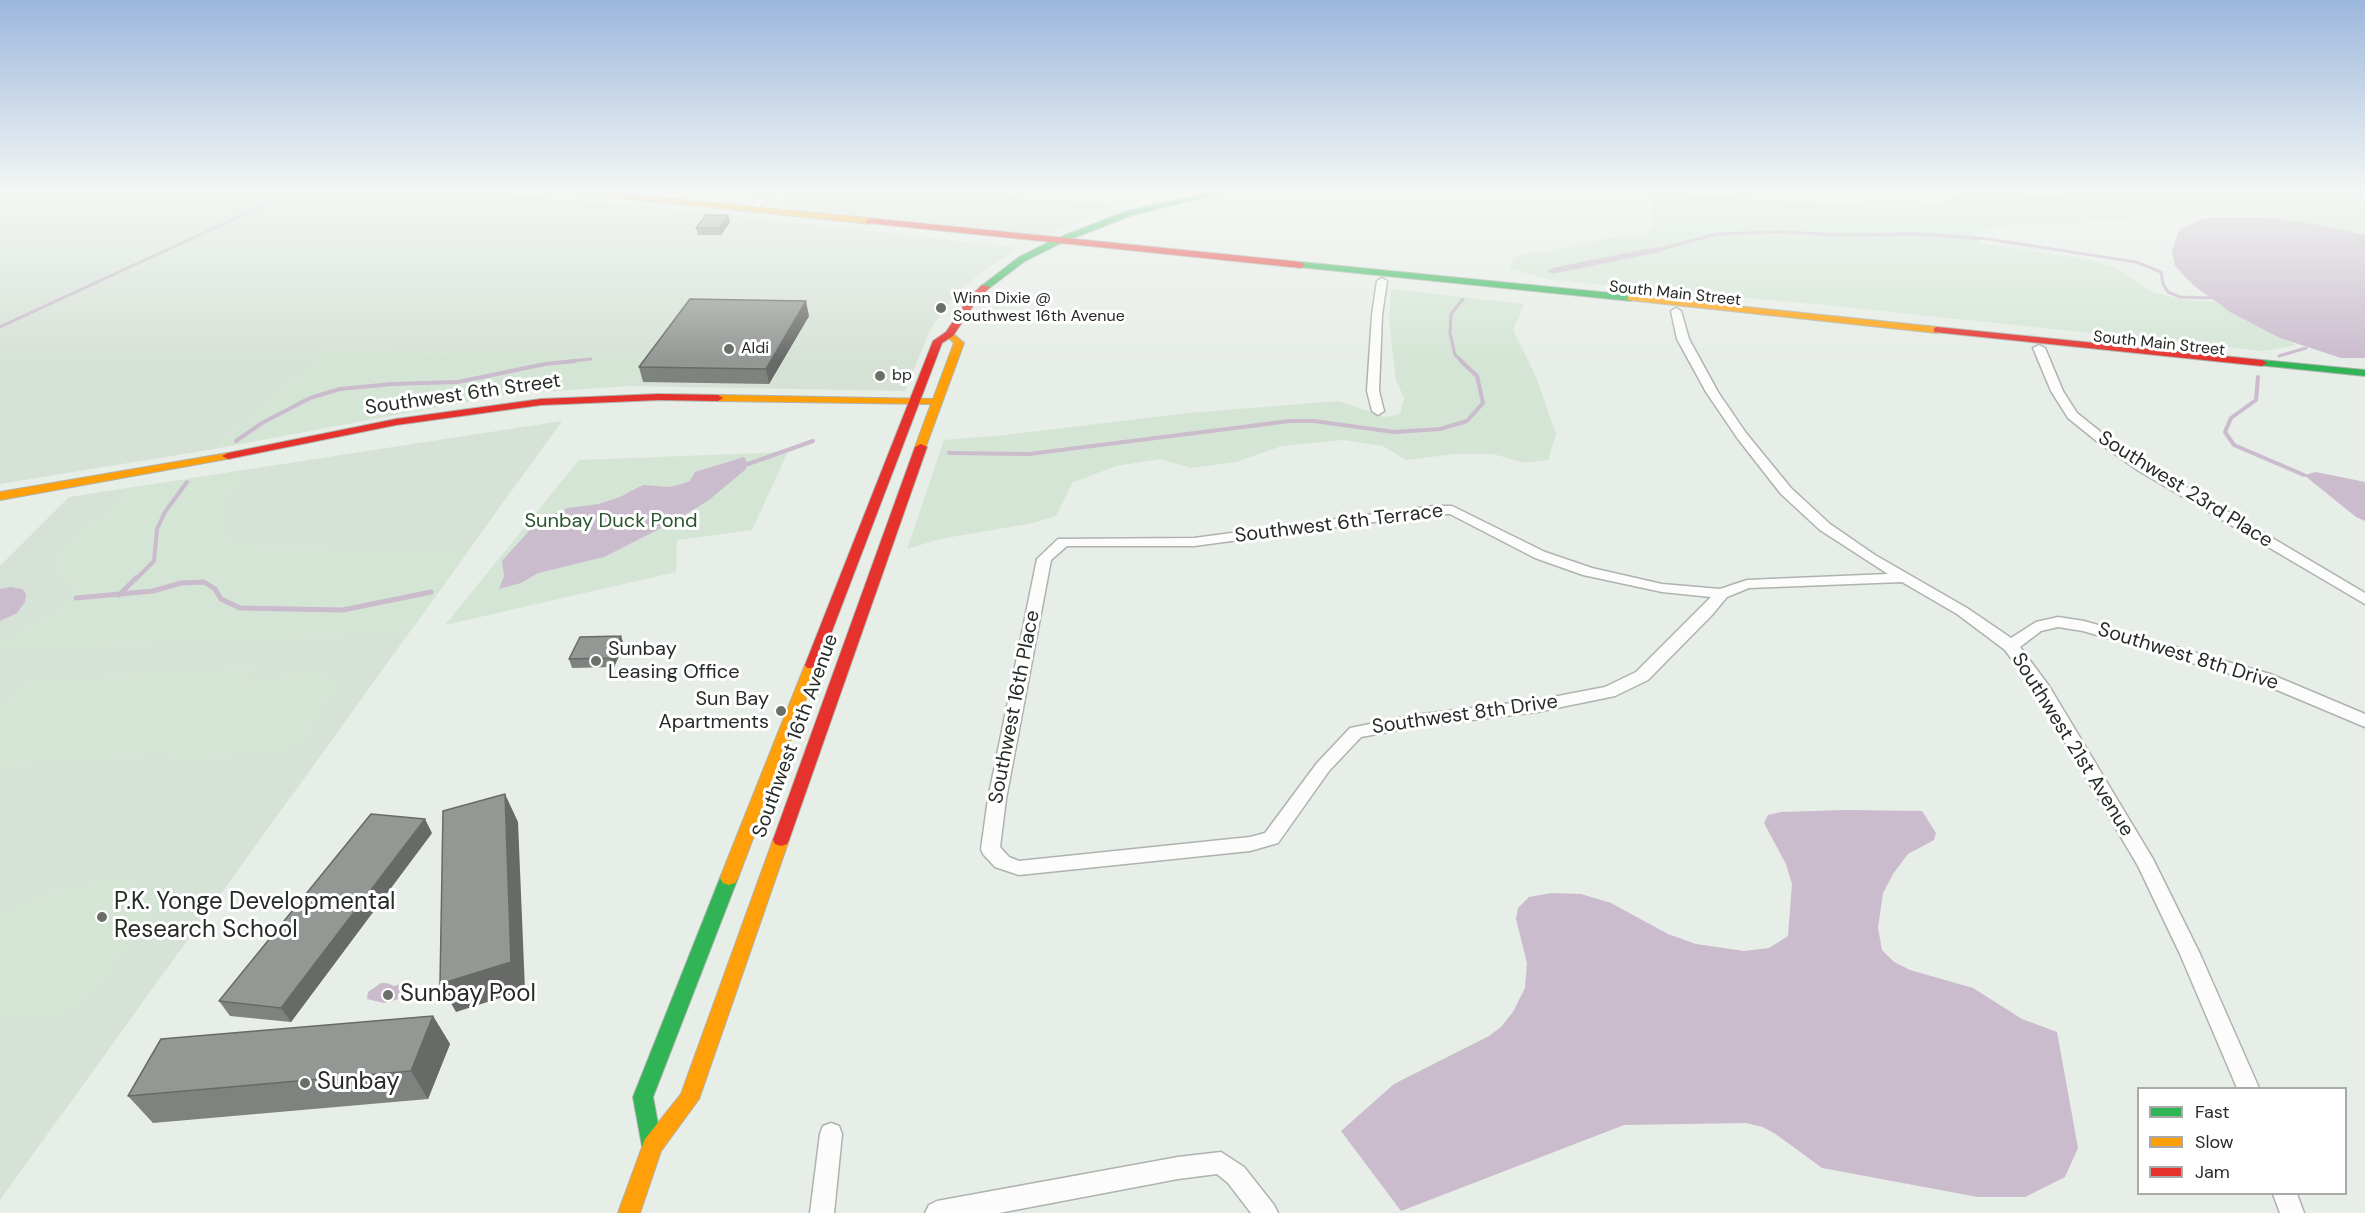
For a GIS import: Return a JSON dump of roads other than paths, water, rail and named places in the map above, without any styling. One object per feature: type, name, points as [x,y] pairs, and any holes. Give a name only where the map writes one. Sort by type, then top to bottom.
[{"type":"main road","name":"Southwest 16th Avenue","points":[[652,1146],[643,1097],[938,341],[950,334],[971,301],[994,278],[1042,249]]},
{"type":"main road","name":"South Main Street","points":[[1107,249],[2037,343],[2365,373]]},
{"type":"main road","name":"South Main Street","points":[[1138,249],[1265,265]]},
{"type":"main road","name":"Southwest 16th Avenue","points":[[629,1213],[652,1146],[689,1099],[959,343],[950,334]]},
{"type":"main road","name":"South Main Street","points":[[2037,343],[2365,382]]},
{"type":"main road","name":"Southwest 6th Street","points":[[0,496],[195,463],[396,422],[541,402],[659,397],[937,401]]},
{"type":"street","points":[[1378,411],[1373,391],[1377,315],[1384,277]]},
{"type":"street","name":"Southwest 21st Avenue","points":[[1677,307],[1683,339],[1712,393],[1742,436],[1786,491],[1825,527],[1869,558],[1962,611],[2011,646],[2043,690],[2146,864],[2190,954],[2247,1087]]},
{"type":"street","name":"Southwest 23rd Place","points":[[2037,343],[2057,391],[2072,415],[2103,440],[2154,474],[2365,599]]},
{"type":"street","name":"Southwest 6th Terrace","points":[[1052,551],[1063,542],[1194,542],[1434,510],[1452,510],[1540,555],[1588,572],[1662,588],[1722,594]]},
{"type":"street","name":"Southwest 16th Place","points":[[1002,862],[990,849],[997,799],[1044,559],[1052,551]]},
{"type":"street","name":"Southwest 8th Drive","points":[[1002,862],[1019,868],[1250,844],[1271,838],[1323,766],[1356,732],[1415,721],[1537,706],[1609,692],[1642,676],[1707,612],[1722,594],[1747,584],[1905,578]]},
{"type":"street","name":"Southwest 8th Drive","points":[[2011,646],[2036,627],[2058,622],[2084,626],[2264,678],[2365,721]]},
{"type":"street","points":[[822,1213],[831,1134]]},
{"type":"street","points":[[936,1213],[1178,1168],[1221,1163],[1236,1174],[1266,1213]]},
{"type":"street","points":[[2285,1195],[2292,1213]]},
{"type":"waterway","points":[[0,327],[170,249]]},
{"type":"waterway","points":[[1657,250],[1662,249]]},
{"type":"waterway","points":[[2050,249],[2136,262],[2161,272],[2163,284],[2168,292],[2180,297],[2210,298]]},
{"type":"waterway","points":[[1552,271],[1657,250]]},
{"type":"waterway","points":[[1463,299],[1451,314],[1450,333],[1455,355],[1463,362]]},
{"type":"waterway","points":[[2279,356],[2306,348]]},
{"type":"waterway","points":[[562,362],[591,359]]},
{"type":"waterway","points":[[236,441],[262,423],[310,398],[340,389],[392,384],[458,382],[545,364],[575,361]]},
{"type":"waterway","points":[[949,453],[1029,454],[1290,421],[1314,421],[1394,432],[1440,429],[1467,421],[1483,403],[1477,376],[1461,361]]},
{"type":"waterway","points":[[2258,377],[2256,400],[2231,418],[2225,432],[2234,445],[2304,475]]},
{"type":"waterway","points":[[748,464],[813,441]]},
{"type":"waterway","points":[[135,580],[154,561],[157,529],[165,512],[187,482]]},
{"type":"waterway","points":[[120,594],[136,578]]},
{"type":"waterway","points":[[120,594],[153,591],[181,583],[204,582],[215,589],[221,599],[240,608],[343,610],[431,592]]},
{"type":"waterway","points":[[76,598],[120,594]]},
{"type":"place","name":"Winn Dixie @ Southwest 16th Avenue","points":[[941,308]]},
{"type":"place","name":"Aldi","points":[[729,349]]},
{"type":"place","name":"bp","points":[[880,376]]},
{"type":"place","name":"Sunbay Leasing Office","points":[[596,661]]},
{"type":"place","name":"Sun Bay Apartments","points":[[781,711]]},
{"type":"place","name":"P.K. Yonge Developmental Research School","points":[[102,917]]},
{"type":"place","name":"Sunbay Pool","points":[[388,995]]},
{"type":"place","name":"Sunbay","points":[[305,1083]]},
{"type":"park label","name":"Sunbay Duck Pond","points":[[611,522]]}]
